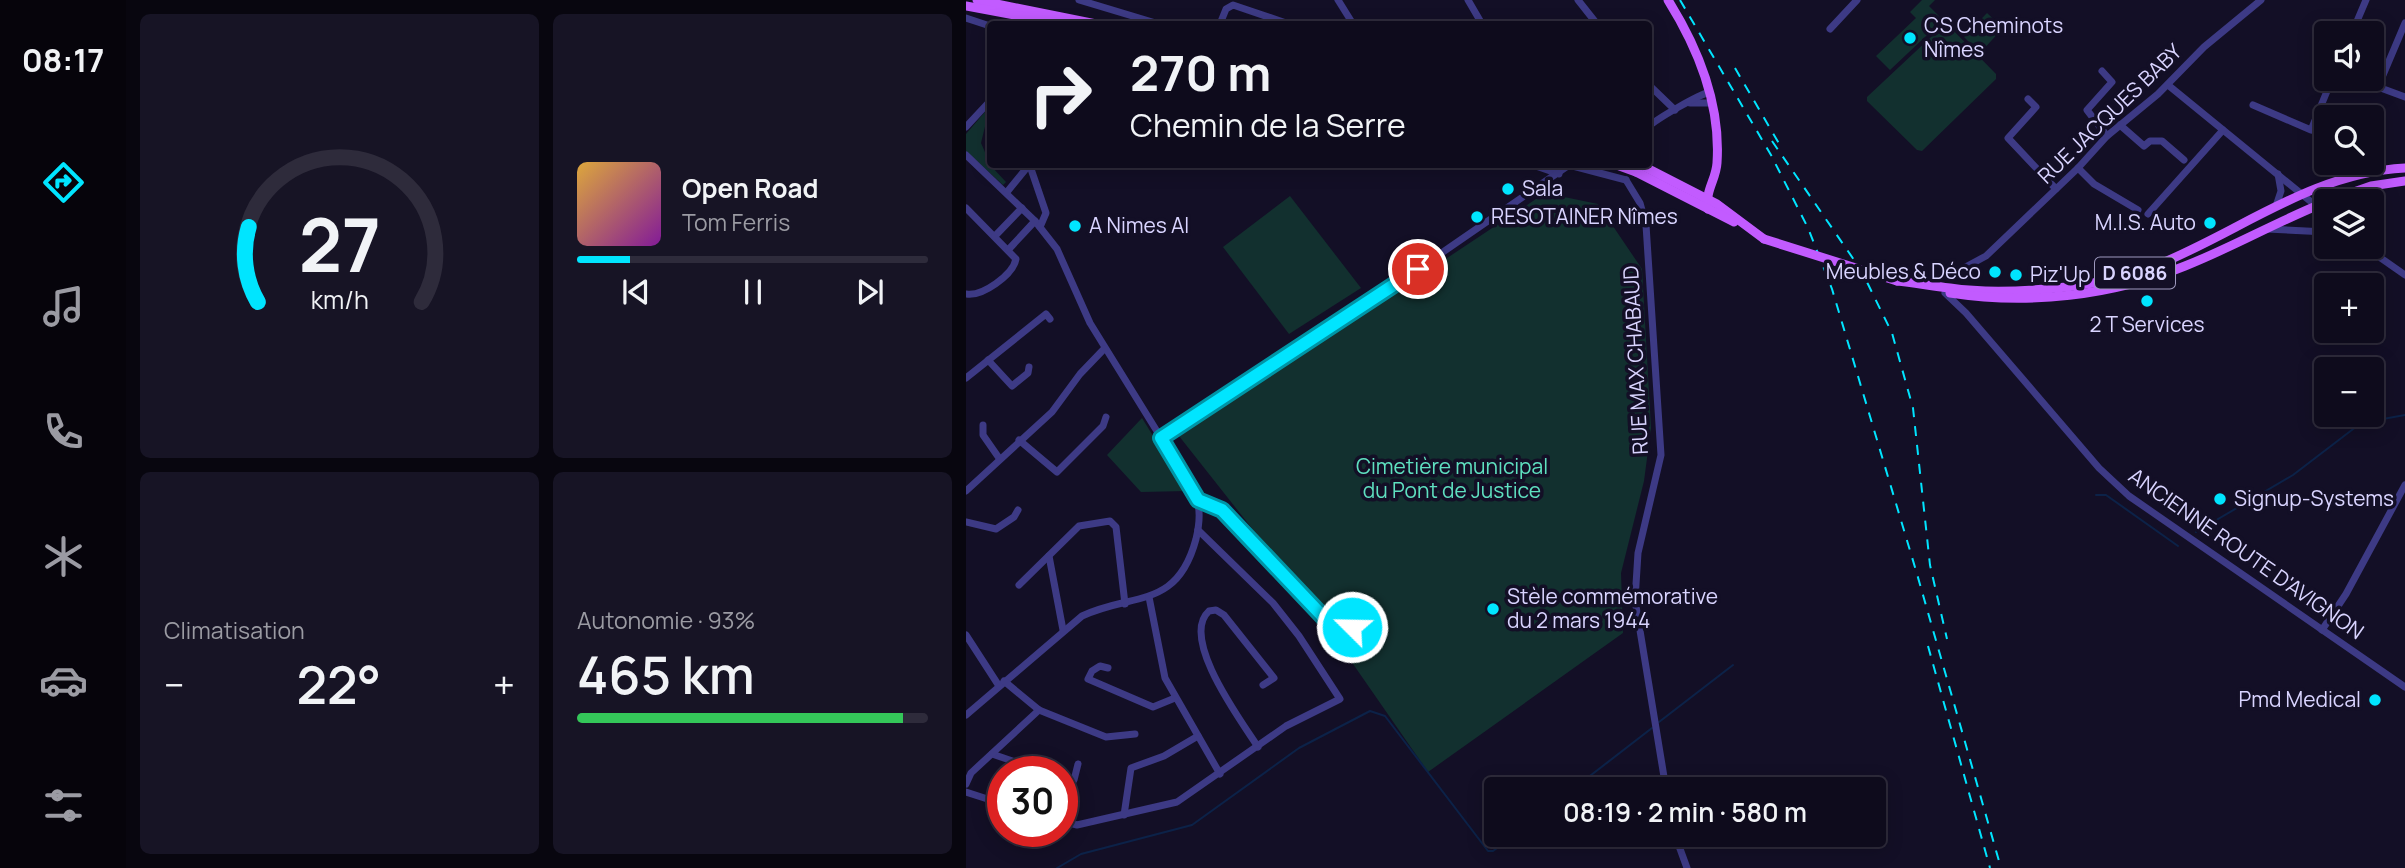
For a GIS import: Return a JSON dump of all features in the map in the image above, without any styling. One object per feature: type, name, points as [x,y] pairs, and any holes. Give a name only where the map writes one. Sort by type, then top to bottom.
[{"type":"main road","points":[[977,0],[1081,21]]},
{"type":"main road","points":[[1668,0],[1694,46],[1710,92],[1717,163],[1706,197],[1708,209]]},
{"type":"main road","points":[[966,6],[1047,21]]},
{"type":"main road","name":"D 6086","points":[[1637,168],[1706,197],[1764,239]]},
{"type":"main road","name":"D 6086","points":[[1637,168],[1764,239],[1898,281],[1945,293],[1972,296],[2076,296],[2119,287],[2187,266],[2314,207]]},
{"type":"main road","name":"D 6086","points":[[1898,281],[1952,289],[2016,289],[2068,287],[2112,279],[2183,254],[2303,193],[2346,177],[2405,168]]},
{"type":"main road","name":"D 6086","points":[[2377,189],[2405,181]]},
{"type":"street","points":[[1079,0],[1149,21]]},
{"type":"street","points":[[1108,9],[1110,0]]},
{"type":"street","points":[[1338,0],[1351,21]]},
{"type":"street","points":[[1468,0],[1480,21]]},
{"type":"street","points":[[1578,0],[1595,21]]},
{"type":"street","points":[[1830,29],[1857,0]]},
{"type":"street","name":"RUE JACQUES BABY","points":[[1949,276],[1986,256],[2078,168],[2107,136],[2168,85],[2204,47],[2260,0]]},
{"type":"street","points":[[2357,21],[2366,0]]},
{"type":"street","points":[[1221,21],[1226,9],[1233,5],[1280,21]]},
{"type":"street","points":[[966,18],[987,25]]},
{"type":"street","points":[[2405,23],[2403,34],[2378,87],[2405,97]]},
{"type":"street","points":[[2102,71],[2112,82],[2087,110],[2107,136]]},
{"type":"street","points":[[2168,85],[2303,193],[2314,198]]},
{"type":"street","points":[[1652,88],[1675,110]]},
{"type":"street","points":[[2253,105],[2311,130],[2327,91]]},
{"type":"street","points":[[1652,124],[1690,103],[1697,95],[1710,92]]},
{"type":"street","points":[[2028,99],[2036,107],[2008,138],[2056,189]]},
{"type":"street","points":[[1690,103],[1712,103]]},
{"type":"street","points":[[966,127],[987,104]]},
{"type":"street","points":[[2120,125],[2144,146],[2150,141],[2162,141],[2184,160]]},
{"type":"street","points":[[2148,214],[2223,130]]},
{"type":"street","points":[[966,155],[1023,208],[1057,249],[1104,349],[1198,500],[1198,530],[1181,574],[1149,597],[1100,608],[1063,630],[966,715]]},
{"type":"street","points":[[1006,192],[1026,168]]},
{"type":"street","points":[[1009,249],[1038,224],[1046,213],[1030,168]]},
{"type":"street","points":[[1542,168],[1559,174]]},
{"type":"street","points":[[1161,438],[1566,168]]},
{"type":"street","points":[[1580,168],[1626,180],[1634,168]]},
{"type":"street","points":[[2078,168],[2094,184],[2138,209]]},
{"type":"street","points":[[2276,206],[2281,191],[2278,173]]},
{"type":"street","name":"RUE MAX CHABAUD","points":[[1626,180],[1640,202],[1646,225],[1661,456],[1635,577],[1637,624],[1664,777]]},
{"type":"street","points":[[966,208],[1016,259],[1014,266],[983,292],[966,294]]},
{"type":"street","points":[[993,233],[1023,208]]},
{"type":"street","points":[[2266,229],[2314,231]]},
{"type":"street","points":[[2382,259],[2405,275]]},
{"type":"street","name":"ANCIENNE ROUTE D'AVIGNON","points":[[1945,293],[1966,313],[2099,468],[2129,496],[2405,687]]},
{"type":"street","points":[[1966,313],[1968,301],[1972,296]]},
{"type":"street","points":[[966,378],[1046,314],[1050,319]]},
{"type":"street","points":[[966,489],[1052,412],[1080,374],[1104,349]]},
{"type":"street","points":[[989,360],[1012,386],[1028,373],[1029,367]]},
{"type":"street","points":[[1019,440],[1057,472],[1103,426],[1106,417]]},
{"type":"street","points":[[983,425],[983,435],[999,458]]},
{"type":"street","points":[[2322,631],[2346,594],[2405,485]]},
{"type":"street","points":[[1198,500],[1222,510],[1328,622],[1352,627]]},
{"type":"street","points":[[966,522],[996,529],[1014,517],[1018,510]]},
{"type":"street","points":[[1018,585],[1082,525],[1112,522],[1116,527],[1125,604]]},
{"type":"street","points":[[1078,825],[1177,802],[1286,726],[1340,699],[1300,636],[1279,611],[1198,530]]},
{"type":"street","points":[[1049,556],[1063,630]]},
{"type":"street","points":[[1149,597],[1160,658],[1175,698],[1220,774]]},
{"type":"street","points":[[1258,747],[1205,656],[1201,623],[1209,611],[1216,610],[1224,615],[1263,661],[1274,678],[1263,685]]},
{"type":"street","points":[[966,635],[1002,684],[1039,710],[1106,737],[1135,734]]},
{"type":"street","points":[[1108,668],[1100,666],[1092,671],[1088,679],[1153,707],[1175,698]]},
{"type":"street","points":[[966,785],[971,773],[1039,710]]},
{"type":"street","points":[[1124,815],[1131,768],[1164,757],[1198,736]]},
{"type":"street","points":[[992,754],[998,756]]},
{"type":"street","points":[[966,792],[987,799]]},
{"type":"street","points":[[1679,847],[1686,868]]},
{"type":"green space","name":"CS Cheminots Nîmes","points":[[1922,0],[1935,0],[1929,6],[1943,20],[1890,70],[1876,56],[1916,18],[1910,12]]},
{"type":"green space","points":[[1987,13],[2003,28],[1980,53],[1964,37]]},
{"type":"green space","points":[[1946,23],[1996,74],[1996,79],[1922,151],[1917,150],[1867,101],[1867,97]]},
{"type":"green space","points":[[987,110],[981,143],[987,157],[987,168],[993,168],[1006,182],[1003,185],[966,151],[966,134]]},
{"type":"green space","name":"Cimetière municipal du Pont de Justice","points":[[1545,193],[1598,204],[1642,269],[1651,428],[1644,481],[1621,573],[1623,633],[1428,772],[1310,602],[1179,436]]},
{"type":"green space","points":[[1290,196],[1361,288],[1289,334],[1223,247]]},
{"type":"green space","points":[[1142,418],[1187,491],[1141,492],[1107,455]]},
{"type":"waterway","points":[[2196,532],[2293,475],[2361,423],[2405,415]]},
{"type":"waterway","points":[[2096,495],[2106,495],[2178,546]]},
{"type":"waterway","points":[[1659,722],[1733,665]]},
{"type":"waterway","points":[[1057,868],[1081,854],[1192,825],[1299,748],[1370,711],[1385,716],[1484,846]]},
{"type":"waterway","points":[[1589,777],[1652,728]]},
{"type":"waterway","points":[[1485,847],[1488,851],[1498,847]]},
{"type":"railway","points":[[1680,0],[1771,155],[1808,228],[1832,289],[2001,868]]},
{"type":"railway","points":[[1735,68],[1781,147]]},
{"type":"railway","points":[[1772,141],[1861,270],[1892,333],[1913,408],[1930,565],[1947,639]]},
{"type":"railway","points":[[1928,646],[1990,868]]},
{"type":"place","name":"CS Cheminots Nîmes","points":[[1910,38]]},
{"type":"place","name":"Sala","points":[[1508,189]]},
{"type":"place","name":"RESOTAINER Nîmes","points":[[1477,217]]},
{"type":"place","name":"M.I.S. Auto","points":[[2210,223]]},
{"type":"place","name":"A Nimes Al","points":[[1075,226]]},
{"type":"place","name":"Meubles & Déco","points":[[1995,272]]},
{"type":"place","name":"Piz'Up","points":[[2016,275]]},
{"type":"place","name":"2 T Services","points":[[2147,301]]},
{"type":"place","name":"Signup-Systems","points":[[2220,499]]},
{"type":"place","name":"Stèle commémorative du 2 mars 1944","points":[[1493,609]]},
{"type":"place","name":"Pmd Medical","points":[[2375,700]]},
{"type":"route","points":[[1352,627],[1328,622],[1222,510],[1198,500],[1161,438],[1418,269]]}]
